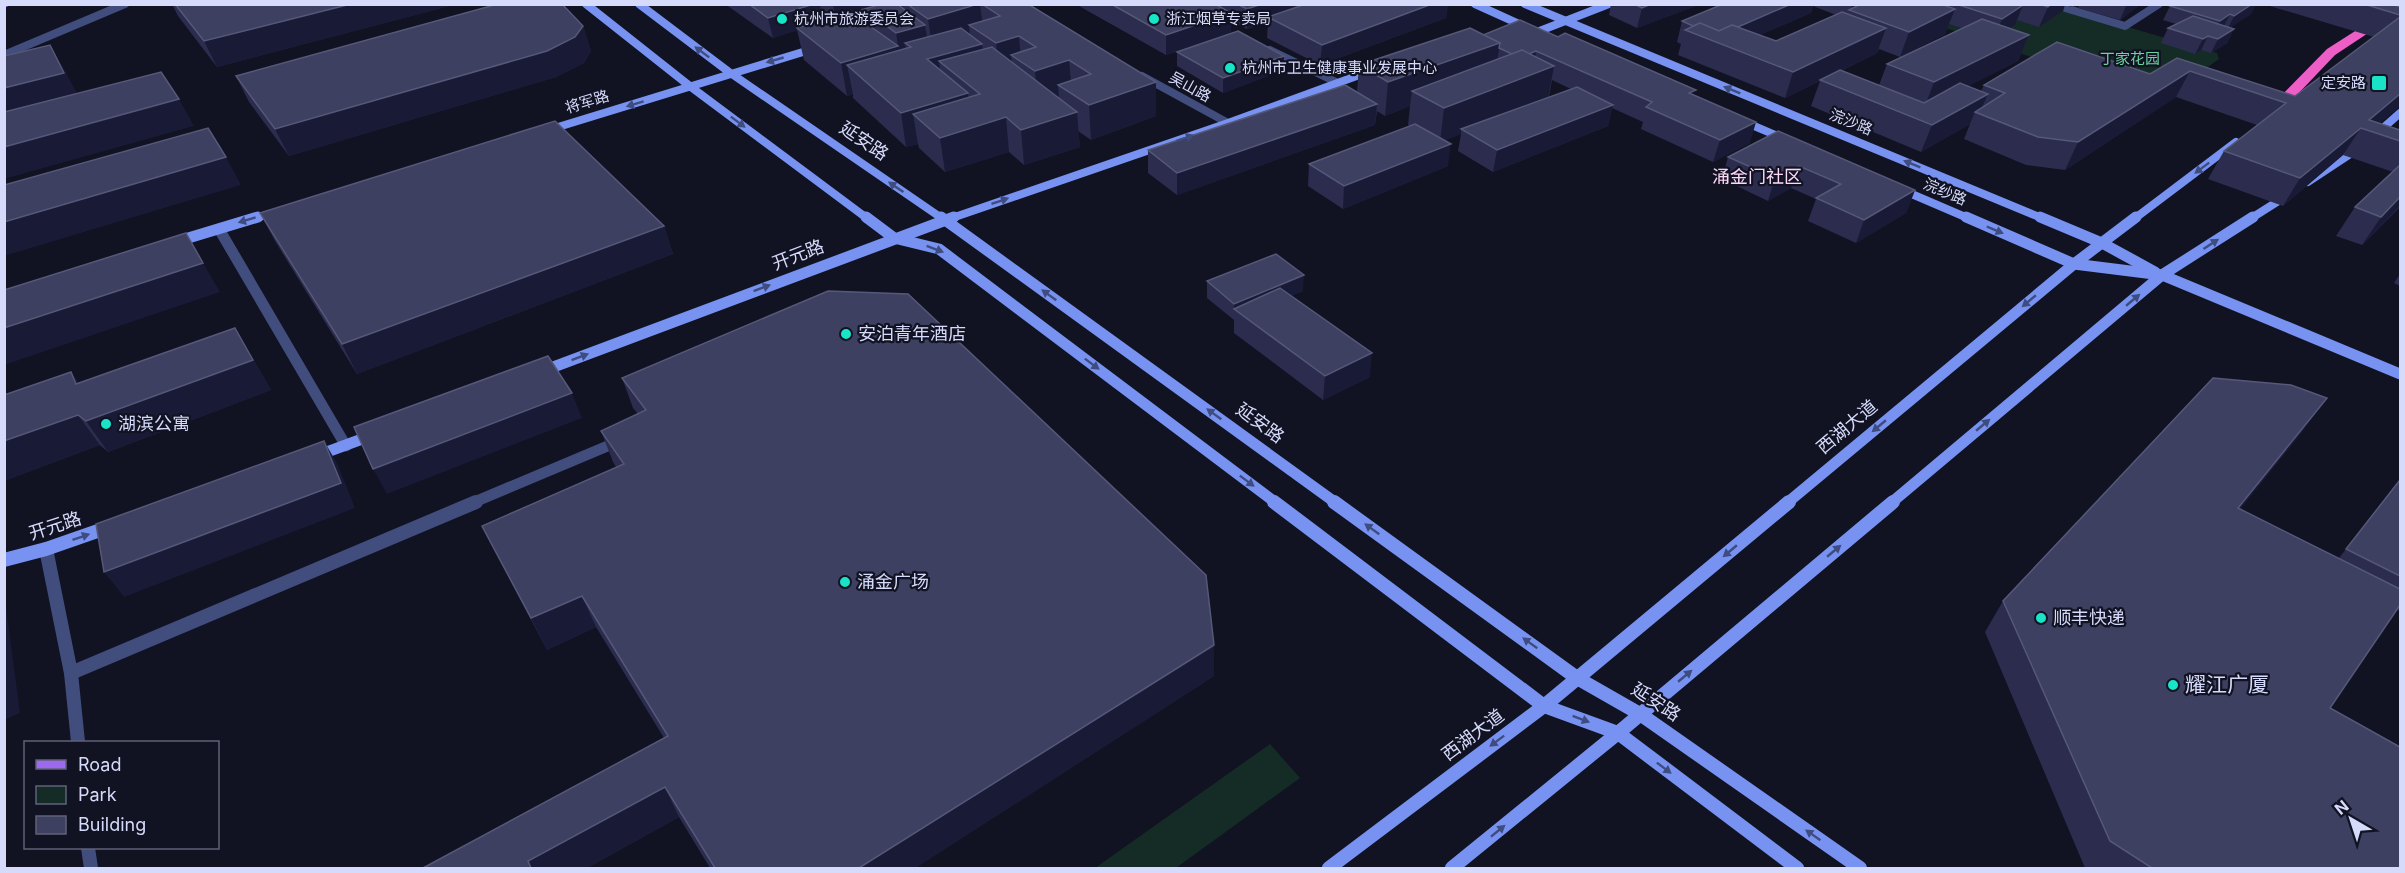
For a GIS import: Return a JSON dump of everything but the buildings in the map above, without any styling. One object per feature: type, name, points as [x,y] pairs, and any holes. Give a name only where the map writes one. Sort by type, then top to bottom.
[{"type":"highway","points":[[2265,120],[2331,52],[2400,7]]},
{"type":"highway","points":[[2352,154],[2400,128]]},
{"type":"main road","points":[[586,4],[691,87],[894,238],[939,249],[1544,706],[1617,733],[1797,868]]},
{"type":"main road","name":"延安路","points":[[639,4],[729,72],[945,220],[1577,678],[1640,714],[1860,868]]},
{"type":"main road","points":[[1475,4],[1548,36]]},
{"type":"main road","points":[[1515,33],[1537,32],[1609,4]]},
{"type":"main road","name":"浣沙路","points":[[1527,6],[2102,243],[2162,275]]},
{"type":"main road","points":[[1502,16],[1511,13]]},
{"type":"main road","name":"将军路","points":[[534,134],[691,87],[729,72],[829,45]]},
{"type":"main road","name":"开元路","points":[[525,378],[894,238],[1227,123],[1381,67]]},
{"type":"main road","points":[[2265,120],[2304,94]]},
{"type":"main road","points":[[1452,868],[1640,714],[2162,275],[2352,154],[2400,113]]},
{"type":"main road","points":[[1735,117],[1801,146]]},
{"type":"main road","name":"西湖大道","points":[[1329,868],[1544,706],[2074,264],[2247,134]]},
{"type":"main road","name":"浣纱路","points":[[1889,184],[2074,264]]},
{"type":"main road","points":[[165,246],[286,209]]},
{"type":"main road","points":[[2074,264],[2162,275],[2400,374]]},
{"type":"main road","points":[[302,461],[379,433]]},
{"type":"main road","name":"开元路","points":[[4,560],[46,549],[124,522]]},
{"type":"street","points":[[4,55],[125,4]]},
{"type":"street","points":[[2052,4],[2125,26],[2159,4]]},
{"type":"street","points":[[1262,46],[1336,82]]},
{"type":"street","name":"吴山路","points":[[1136,72],[1227,123]]},
{"type":"street","points":[[219,229],[346,446]]},
{"type":"street","points":[[71,673],[610,445]]},
{"type":"street","points":[[46,549],[71,673],[78,741]]},
{"type":"street","points":[[88,849],[91,868]]},
{"type":"green space","name":"丁家花园","points":[[2052,5],[2217,53],[2219,59],[2181,86],[2134,92],[1934,24]]},
{"type":"green space","points":[[1270,744],[1300,778],[1176,868],[1095,868]]},
{"type":"place","name":"杭州市旅游委员会","points":[[782,19]]},
{"type":"place","name":"浙江烟草专卖局","points":[[1154,19]]},
{"type":"place","name":"杭州市卫生健康事业发展中心","points":[[1230,68]]},
{"type":"place","name":"定安路","points":[[2379,83]]},
{"type":"place","name":"安泊青年酒店","points":[[846,334]]},
{"type":"place","name":"湖滨公寓","points":[[106,424]]},
{"type":"place","name":"涌金广场","points":[[845,582]]},
{"type":"place","name":"顺丰快递","points":[[2041,618]]},
{"type":"place","name":"耀江广厦","points":[[2173,685]]},
{"type":"district","name":"涌金门社区","points":[[1757,177]]}]
